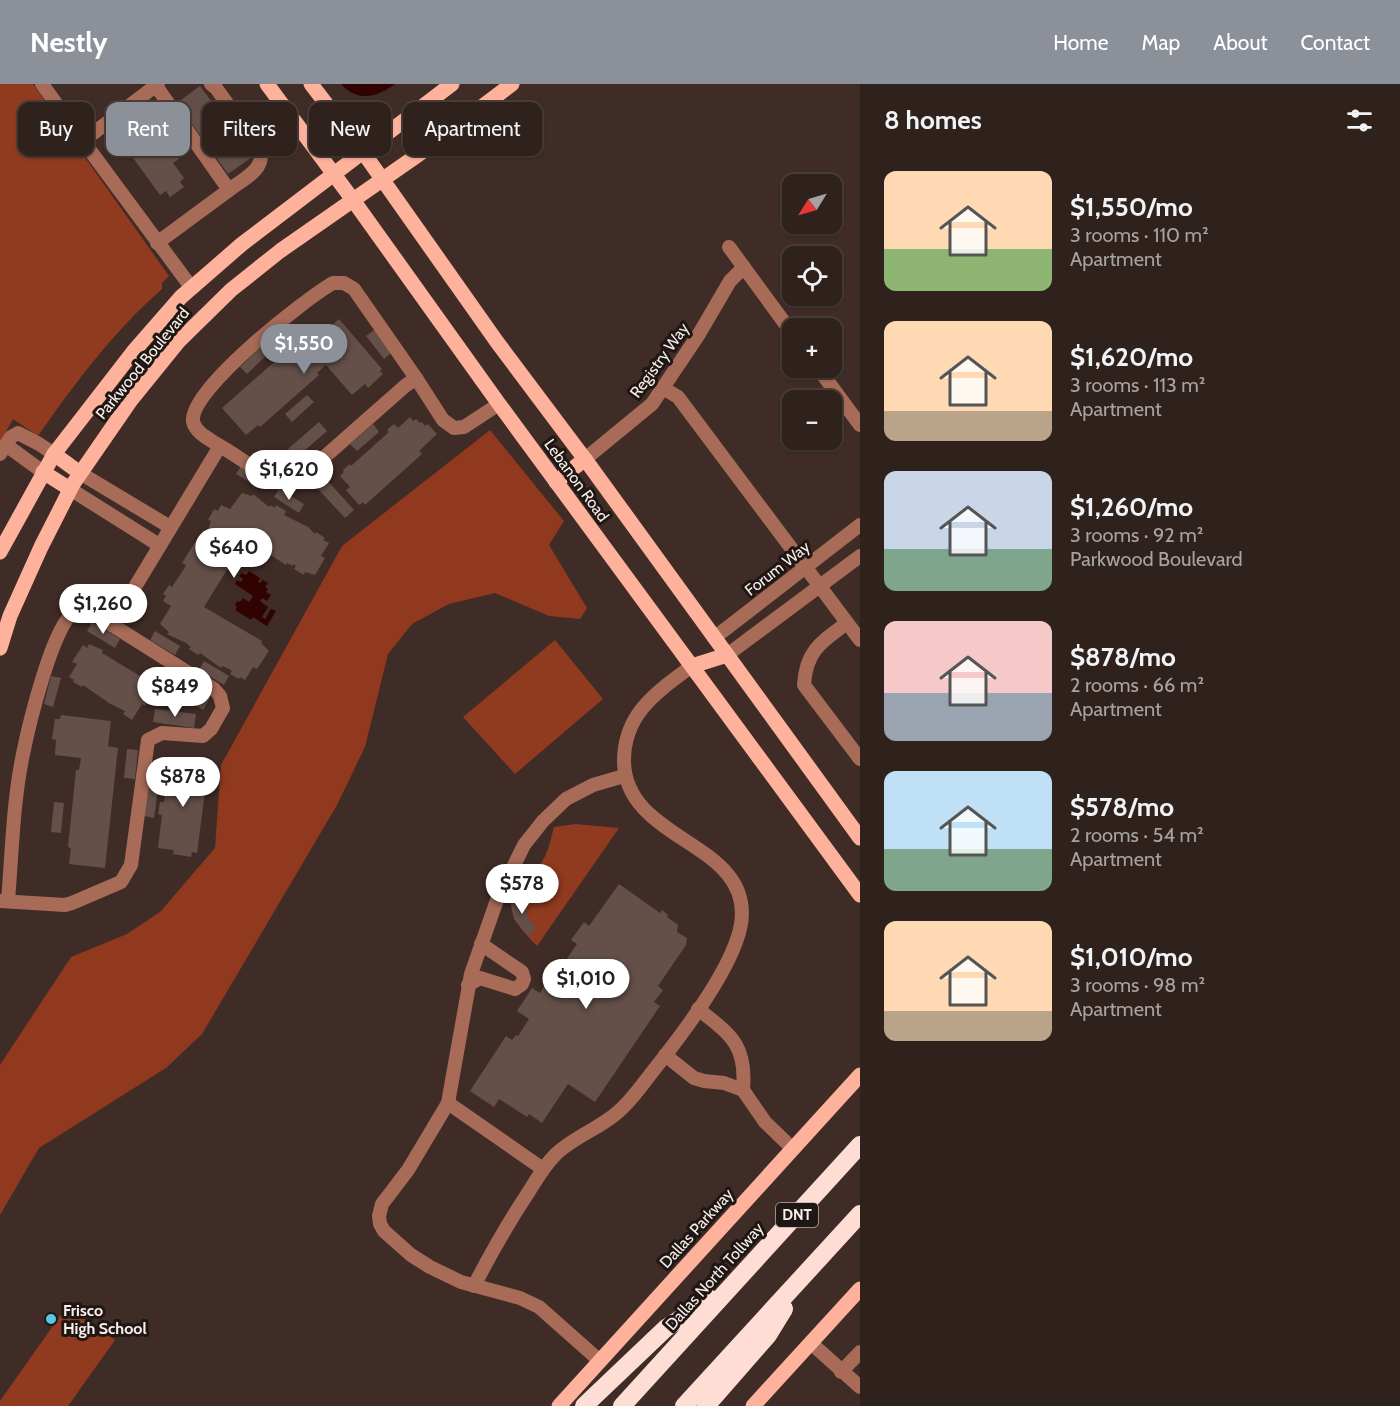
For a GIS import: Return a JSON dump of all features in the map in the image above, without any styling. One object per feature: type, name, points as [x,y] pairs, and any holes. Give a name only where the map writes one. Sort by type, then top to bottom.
[{"type":"highway","name":"Dallas North Tollway","points":[[622,1406],[860,1146]]},
{"type":"highway","name":"DNT","points":[[684,1406],[860,1214]]},
{"type":"highway","points":[[706,1406],[768,1335],[810,1269]]},
{"type":"highway","points":[[584,1406],[666,1328],[733,1284]]},
{"type":"main road","name":"Lebanon Road","points":[[267,84],[860,895]]},
{"type":"main road","name":"Lebanon Road","points":[[311,84],[325,102]]},
{"type":"main road","name":"Parkwood Boulevard","points":[[391,131],[452,84]]},
{"type":"main road","name":"Parkwood Boulevard","points":[[0,648],[15,606],[70,489],[131,400],[178,342],[231,290],[280,251],[382,180],[512,84]]},
{"type":"main road","name":"Parkwood Boulevard","points":[[0,552],[54,454],[133,352],[191,287],[242,244],[358,156]]},
{"type":"main road","name":"Lebanon Road","points":[[366,156],[497,342],[585,459],[860,838]]},
{"type":"main road","points":[[54,454],[80,473]]},
{"type":"main road","points":[[556,482],[585,459]]},
{"type":"main road","points":[[43,472],[70,489]]},
{"type":"main road","points":[[692,666],[714,638]]},
{"type":"main road","points":[[692,666],[727,655]]},
{"type":"main road","name":"Dallas Parkway","points":[[559,1406],[860,1075]]},
{"type":"main road","points":[[753,1406],[860,1289]]},
{"type":"street","points":[[42,84],[55,102]]},
{"type":"street","points":[[157,243],[254,172],[260,165],[262,158],[260,149],[216,87],[211,84]]},
{"type":"street","points":[[94,133],[157,85],[229,190]]},
{"type":"street","points":[[94,156],[191,287]]},
{"type":"street","points":[[729,247],[782,319]]},
{"type":"street","name":"Registry Way","points":[[585,459],[652,404],[699,334],[730,281],[744,267]]},
{"type":"street","points":[[416,378],[304,475],[293,481],[282,482],[276,479],[220,446],[201,433],[194,425],[195,412],[206,392],[228,368],[270,329],[333,283],[344,283],[354,289],[416,378],[443,420],[454,428],[464,427],[499,404]]},
{"type":"street","points":[[825,378],[860,425]]},
{"type":"street","points":[[663,388],[678,397],[860,640]]},
{"type":"street","points":[[43,472],[3,450],[11,437],[18,433],[54,454]]},
{"type":"street","points":[[112,625],[220,446]]},
{"type":"street","points":[[80,473],[170,527]]},
{"type":"street","points":[[70,489],[159,545]]},
{"type":"street","name":"Forum Way","points":[[714,638],[860,525]]},
{"type":"street","points":[[727,655],[860,556]]},
{"type":"street","points":[[87,612],[112,625],[214,688],[220,696],[223,708],[211,729],[203,736],[162,733],[148,740],[130,865],[121,882],[65,905],[4,901],[23,755],[53,645],[68,618],[74,613],[87,612]]},
{"type":"street","points":[[847,623],[821,642],[809,657],[804,684],[858,752]]},
{"type":"street","points":[[474,1286],[501,1234],[543,1168],[566,1146],[621,1110],[666,1056],[698,1009],[737,940],[742,914],[736,890],[723,867],[649,815],[633,796],[624,776],[624,753],[627,739],[638,713],[656,692],[692,666]]},
{"type":"street","points":[[600,1361],[539,1307],[520,1298],[474,1286],[446,1275],[411,1255],[384,1231],[380,1224],[380,1210],[382,1204],[408,1170],[448,1104],[468,986],[497,900],[524,845],[556,807],[581,790],[624,776]]},
{"type":"street","points":[[468,986],[480,978],[515,989],[522,984],[524,979],[522,972],[481,944]]},
{"type":"street","points":[[698,1009],[733,1037],[738,1045],[744,1076],[742,1090]]},
{"type":"street","points":[[666,1056],[694,1078],[704,1082],[724,1083],[742,1090],[765,1122],[793,1149]]},
{"type":"street","points":[[448,1104],[543,1168]]},
{"type":"street","points":[[811,1343],[860,1387]]},
{"type":"street","points":[[841,1372],[860,1352]]},
{"type":"shaded area","points":[[0,84],[33,84],[46,102],[18,102],[18,156],[84,156],[169,276],[162,283],[162,289],[144,305],[96,358],[38,436],[13,419],[0,443]]},
{"type":"shaded area","points":[[341,84],[395,84],[374,95],[361,96],[347,90]]},
{"type":"shaded area","points":[[490,430],[564,521],[549,545],[587,608],[580,619],[549,616],[495,593],[449,604],[412,624],[388,654],[365,747],[337,805],[202,1034],[166,1068],[39,1148],[0,1215],[0,1065],[71,957],[127,934],[160,912],[215,848],[221,765],[342,546]]},
{"type":"shaded area","points":[[249,571],[260,578],[258,582],[263,580],[268,583],[265,587],[268,589],[266,592],[271,595],[267,601],[262,598],[260,601],[268,607],[262,617],[265,619],[271,609],[276,611],[267,626],[235,610],[237,601],[240,602],[243,598],[249,602],[253,596],[235,584],[237,580],[241,582],[243,579],[239,576],[242,573],[246,575]]},
{"type":"shaded area","points":[[555,640],[603,699],[515,774],[463,717]]},
{"type":"shaded area","points":[[575,824],[619,828],[537,946],[517,923],[511,906],[512,897],[523,878],[543,859],[554,827]]},
{"type":"shaded area","points":[[67,1306],[115,1340],[68,1406],[0,1406],[0,1401]]},
{"type":"building","points":[[200,86],[212,102],[202,102],[202,138],[190,121],[190,102],[178,102]]},
{"type":"building","points":[[132,156],[177,156],[179,159],[173,163],[184,178],[180,182],[184,187],[170,197],[166,191],[160,195]]},
{"type":"building","points":[[215,156],[251,156],[252,157],[228,174]]},
{"type":"building","points":[[339,319],[382,369],[380,371],[383,374],[368,388],[365,384],[352,395],[326,365],[317,373],[319,375],[260,427],[258,425],[246,435],[222,408],[313,328],[320,336]]},
{"type":"building","points":[[374,330],[391,353],[384,359],[366,336]]},
{"type":"building","points":[[261,347],[268,354],[247,374],[240,367]]},
{"type":"building","points":[[307,395],[314,402],[292,422],[285,414]]},
{"type":"building","points":[[410,417],[413,421],[416,419],[422,422],[425,426],[428,424],[437,434],[419,451],[422,454],[365,505],[363,502],[359,505],[346,490],[350,487],[340,476],[343,470],[350,464],[351,466],[389,432],[387,430],[394,424],[398,428]]},
{"type":"building","points":[[319,422],[327,431],[296,458],[288,449]]},
{"type":"building","points":[[373,424],[379,432],[357,451],[350,444]]},
{"type":"building","points":[[241,466],[266,481],[261,489],[236,474]]},
{"type":"building","points":[[327,480],[354,510],[345,518],[318,489]]},
{"type":"building","points":[[279,489],[304,504],[299,513],[274,497]]},
{"type":"building","points":[[242,493],[252,496],[253,494],[269,507],[270,505],[275,508],[276,505],[286,511],[284,515],[308,527],[329,543],[321,556],[325,558],[315,575],[305,572],[304,575],[294,569],[296,566],[293,564],[293,566],[287,563],[286,565],[246,539],[238,556],[236,555],[204,607],[262,641],[261,643],[269,651],[257,669],[253,667],[245,680],[230,674],[232,671],[222,666],[221,668],[200,653],[198,655],[189,649],[191,647],[186,643],[167,634],[169,632],[160,624],[171,606],[163,601],[166,596],[163,594],[169,585],[172,587],[182,572],[186,565],[182,563],[197,539],[201,541],[209,527],[211,521],[208,520],[214,509],[218,511],[221,505],[230,509]]},
{"type":"building","points":[[92,622],[120,639],[115,648],[87,631]]},
{"type":"building","points":[[155,631],[180,646],[175,655],[150,640]]},
{"type":"building","points":[[89,644],[103,650],[102,653],[145,679],[147,676],[155,681],[150,687],[155,690],[132,720],[123,714],[125,711],[83,685],[82,687],[73,682],[74,680],[69,677],[77,664],[72,662],[83,645],[87,648]]},
{"type":"building","points":[[204,661],[229,676],[224,685],[199,670]]},
{"type":"building","points":[[51,676],[61,678],[53,707],[44,704]]},
{"type":"building","points":[[175,677],[210,698],[203,710],[167,688]]},
{"type":"building","points":[[155,709],[196,714],[194,728],[153,722]]},
{"type":"building","points":[[61,715],[111,721],[108,746],[118,748],[105,868],[69,864],[71,848],[68,847],[76,770],[79,770],[81,758],[55,755],[56,740],[52,739],[55,719],[60,719]]},
{"type":"building","points":[[127,749],[138,750],[135,779],[124,778]]},
{"type":"building","points":[[187,762],[204,764],[203,768],[208,769],[197,853],[192,852],[191,857],[173,854],[174,850],[158,848],[162,815],[158,814],[160,802],[164,802],[169,763],[186,766]]},
{"type":"building","points":[[148,787],[158,789],[154,818],[144,816]]},
{"type":"building","points":[[54,802],[64,803],[61,833],[51,832]]},
{"type":"building","points":[[619,884],[660,913],[662,910],[678,925],[677,932],[687,938],[686,945],[658,986],[663,990],[654,1002],[660,1006],[595,1102],[568,1084],[542,1123],[529,1114],[527,1117],[499,1099],[494,1107],[470,1091],[506,1036],[512,1040],[516,1035],[518,1036],[529,1019],[517,1011],[532,988],[540,993],[558,963],[562,966],[577,944],[571,940],[584,922],[589,926]]},
{"type":"building","points":[[512,895],[526,899],[528,918],[536,928],[529,937],[514,919]]},
{"type":"place","name":"Frisco High School","points":[[51,1319]]}]
